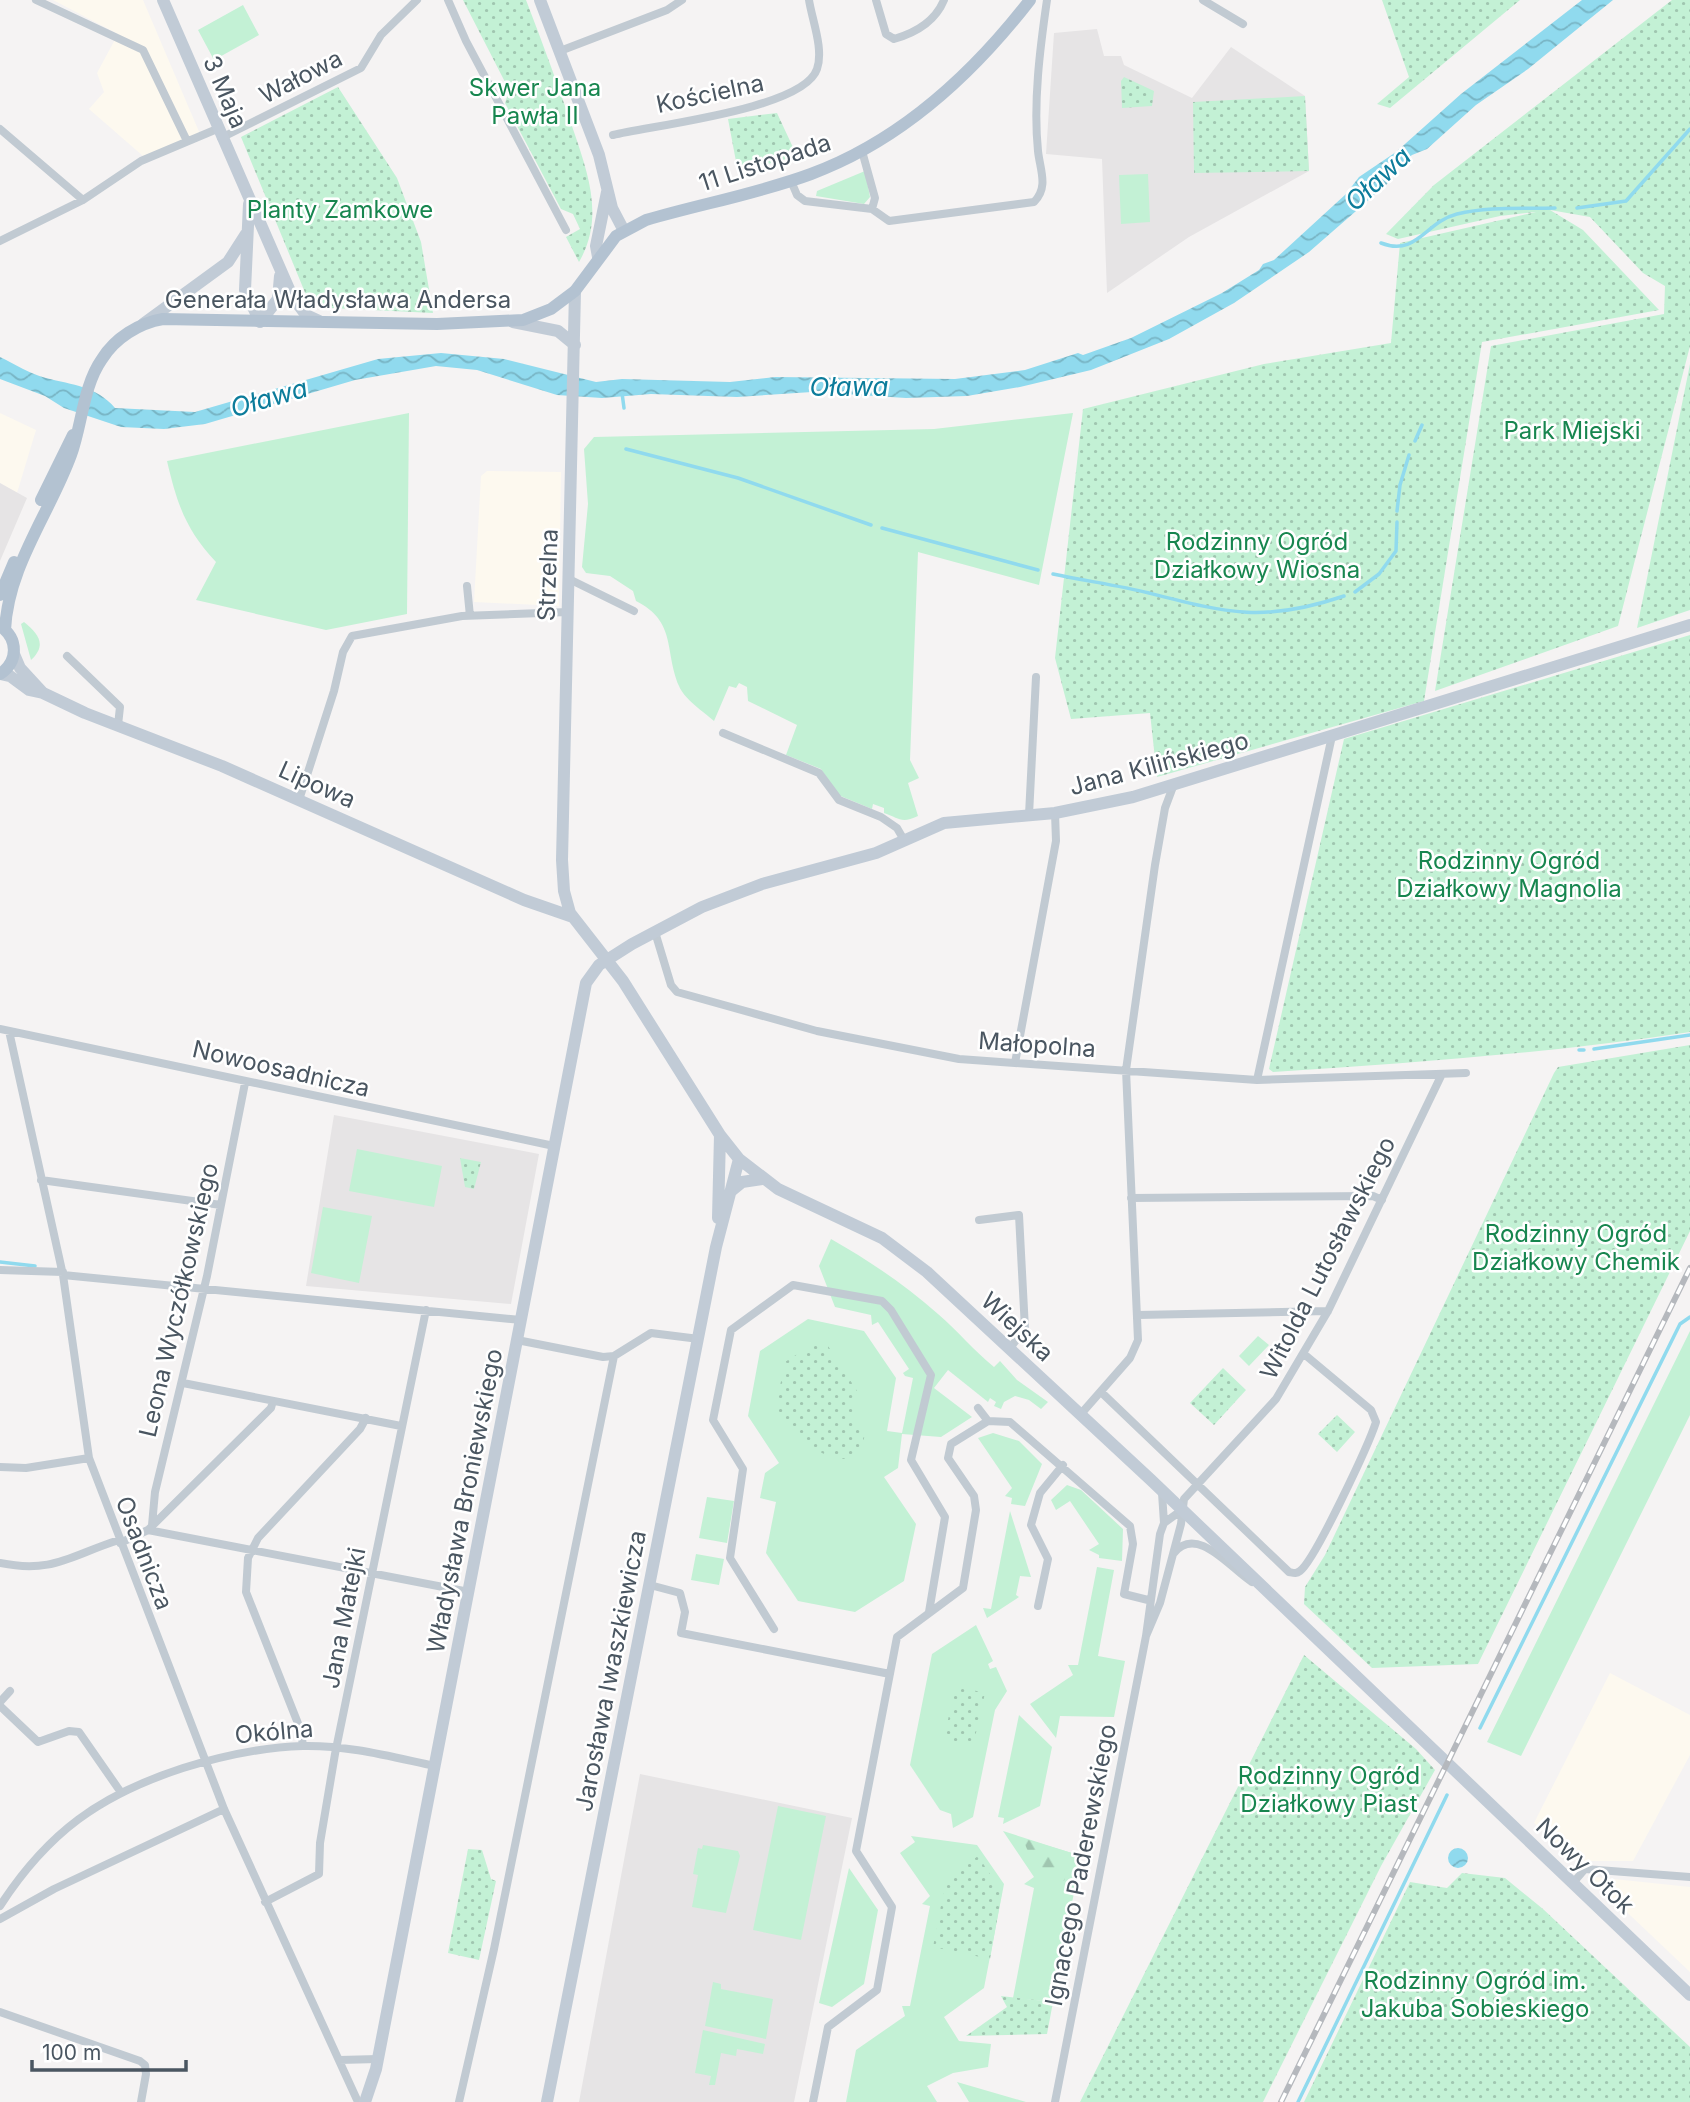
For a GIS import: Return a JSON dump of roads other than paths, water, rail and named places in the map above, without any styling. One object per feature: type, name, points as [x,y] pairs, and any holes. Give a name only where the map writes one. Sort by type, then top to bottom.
[{"type":"main road","name":"11 Listopada","points":[[623,229],[646,220],[791,181],[862,151],[922,113],[1002,35],[1030,0]]},
{"type":"main road","name":"Generała Władysława Andersa","points":[[141,325],[163,319],[323,323],[513,322],[547,311],[575,291],[598,257],[623,229]]},
{"type":"main road","points":[[0,595],[48,483],[76,429],[98,365],[111,346],[141,325]]},
{"type":"main road","points":[[0,674],[10,666],[14,654],[13,640],[3,628],[15,582],[62,478],[72,452],[76,429]]},
{"type":"street","points":[[36,0],[143,50],[187,141]]},
{"type":"street","name":"3 Maja","points":[[163,0],[219,134],[300,309],[310,318],[323,323]]},
{"type":"street","points":[[448,0],[466,41],[566,230]]},
{"type":"street","points":[[540,0],[599,155],[612,208],[623,229]]},
{"type":"street","points":[[560,51],[667,9],[682,0]]},
{"type":"street","name":"Kościelna","points":[[613,135],[776,101],[812,79],[819,61],[809,0]]},
{"type":"street","points":[[876,0],[886,34],[894,39],[914,33],[940,9],[944,0]]},
{"type":"street","points":[[791,181],[797,195],[805,201],[872,209],[889,221],[896,222],[1030,203],[1037,199],[1043,181],[1038,126],[1047,0]]},
{"type":"street","points":[[1203,0],[1243,24]]},
{"type":"street","name":"Wałowa","points":[[0,241],[83,200],[141,161],[187,141],[219,134],[361,68],[381,35],[414,3]]},
{"type":"street","points":[[0,129],[83,200]]},
{"type":"street","points":[[862,151],[875,198],[872,209]]},
{"type":"street","points":[[598,257],[596,246],[608,188]]},
{"type":"street","name":"3 Maja","points":[[249,199],[245,290],[260,322],[278,299],[278,262]]},
{"type":"street","points":[[141,325],[228,262],[243,243],[249,223]]},
{"type":"street","name":"Strzelna","points":[[573,917],[566,903],[562,860],[575,291]]},
{"type":"street","points":[[513,322],[558,331],[575,347]]},
{"type":"street","points":[[569,579],[635,611]]},
{"type":"street","points":[[466,616],[467,586]]},
{"type":"street","points":[[299,800],[334,691],[343,652],[352,636],[466,616],[568,612]]},
{"type":"street","name":"Jana Kilińskiego","points":[[608,960],[655,932],[732,894],[876,853],[944,823],[1055,813],[1112,803],[1690,625]]},
{"type":"street","name":"Lipowa","points":[[14,654],[20,668],[43,693]]},
{"type":"street","points":[[67,656],[120,707],[118,724]]},
{"type":"street","name":"Lipowa","points":[[0,674],[10,676],[29,690],[43,693],[299,800],[528,902],[573,917]]},
{"type":"street","points":[[1029,816],[1035,677]]},
{"type":"street","points":[[723,733],[819,773],[839,800],[881,817],[897,828],[904,840]]},
{"type":"street","points":[[1258,1080],[1332,736]]},
{"type":"street","points":[[1080,1415],[1133,1353],[1138,1340],[1126,1070],[1165,808],[1174,785]]},
{"type":"street","points":[[1159,789],[1165,808]]},
{"type":"street","points":[[1015,1063],[1056,841],[1055,813]]},
{"type":"street","name":"Wiejska","points":[[573,917],[608,960],[720,1135],[738,1158],[762,1179],[882,1238],[913,1261],[1161,1490],[1452,1769]]},
{"type":"street","name":"Małopolna","points":[[655,932],[671,985],[677,992],[817,1031],[960,1059],[1258,1080],[1441,1076],[1466,1073]]},
{"type":"street","name":"Władysława Broniewskiego","points":[[365,2102],[378,2059],[586,983],[594,970],[608,960]]},
{"type":"street","name":"Nowoosadnicza","points":[[4,1030],[146,1058],[245,1083],[554,1146]]},
{"type":"street","name":"Osadnicza","points":[[4,1030],[63,1274],[89,1458],[224,1810],[358,2102]]},
{"type":"street","name":"Witolda Lutosławskiego","points":[[1182,1510],[1185,1495],[1276,1399],[1304,1354],[1328,1311],[1441,1076]]},
{"type":"street","name":"Leona Wyczółkowskiego","points":[[150,1528],[153,1500],[204,1289],[245,1083]]},
{"type":"street","name":"Jarosława Iwaszkiewicza","points":[[716,1247],[720,1135]]},
{"type":"street","points":[[720,1174],[728,1161],[738,1158]]},
{"type":"street","name":"Jarosława Iwaszkiewicza","points":[[547,2102],[716,1247],[738,1158]]},
{"type":"street","points":[[731,1191],[742,1182],[762,1179]]},
{"type":"street","points":[[41,1180],[221,1205]]},
{"type":"street","points":[[1131,1198],[1373,1196],[1382,1200]]},
{"type":"street","points":[[979,1220],[1019,1215],[1025,1329],[1010,1348]]},
{"type":"street","points":[[0,1270],[521,1320]]},
{"type":"street","points":[[774,1629],[730,1558],[743,1469],[713,1420],[731,1330],[793,1286],[881,1301],[891,1310],[931,1376],[911,1460],[945,1517],[929,1612]]},
{"type":"street","name":"Jana Matejki","points":[[265,1902],[319,1874],[320,1843],[337,1748],[426,1310]]},
{"type":"street","points":[[1138,1315],[1328,1311]]},
{"type":"street","points":[[517,1340],[593,1356],[614,1356],[651,1333],[699,1339]]},
{"type":"street","points":[[1101,1392],[1289,1572],[1302,1570],[1321,1538],[1376,1422],[1371,1409],[1304,1354]]},
{"type":"street","points":[[459,2100],[494,1949],[614,1356]]},
{"type":"street","points":[[183,1383],[401,1426]]},
{"type":"street","points":[[0,1563],[30,1568],[47,1567],[119,1542],[150,1528],[271,1408],[273,1401]]},
{"type":"street","points":[[978,1408],[988,1421]]},
{"type":"street","points":[[303,1746],[300,1729],[246,1592],[250,1552],[258,1538],[360,1429],[366,1418]]},
{"type":"street","points":[[813,2102],[828,2028],[877,1990],[892,1907],[856,1852],[897,1637],[963,1588],[976,1510],[974,1496],[948,1458],[951,1444],[988,1421],[1010,1422],[1063,1465],[1130,1526],[1133,1544],[1124,1594],[1148,1600]]},
{"type":"street","points":[[0,1467],[26,1468],[89,1458]]},
{"type":"street","points":[[1038,1606],[1048,1559],[1031,1525],[1040,1493],[1063,1465]]},
{"type":"street","points":[[1146,1636],[1148,1600],[1164,1523],[1165,1507],[1161,1490]]},
{"type":"street","points":[[153,1500],[162,1507],[172,1506]]},
{"type":"street","points":[[1164,1523],[1182,1510]]},
{"type":"street","points":[[1146,1636],[1160,1603],[1182,1510]]},
{"type":"street","points":[[150,1528],[250,1552],[469,1592]]},
{"type":"street","points":[[1172,1555],[1183,1544],[1193,1542],[1204,1545],[1266,1591]]},
{"type":"street","points":[[650,1585],[680,1593],[685,1612],[681,1633],[890,1674]]},
{"type":"street","name":"Ignacego Paderewskiego","points":[[1055,2102],[1146,1636]]},
{"type":"street","points":[[10,1691],[0,1704],[38,1742],[69,1731],[79,1732],[120,1791]]},
{"type":"street","name":"Okólna","points":[[0,1906],[30,1862],[79,1817],[120,1791],[206,1760],[303,1746],[337,1748],[435,1766]]},
{"type":"street","name":"Nowy Otok","points":[[1452,1769],[1690,1995]]},
{"type":"street","points":[[0,1919],[48,1892],[224,1810]]},
{"type":"street","points":[[1573,1884],[1585,1868],[1690,1877]]},
{"type":"street","points":[[0,2012],[140,2061],[146,2069],[141,2102]]},
{"type":"street","points":[[338,2060],[378,2059]]},
{"type":"water","name":"Oława","points":[[1582,0],[1613,0],[1528,69],[1476,105],[1427,149],[1412,155],[1397,167],[1387,184],[1309,252],[1234,303],[1169,339],[1091,370],[967,396],[906,398],[812,392],[737,397],[651,394],[602,398],[557,395],[477,370],[436,366],[355,380],[205,424],[164,429],[121,427],[64,408],[45,396],[0,379],[0,357],[40,376],[92,391],[115,408],[195,412],[378,359],[441,353],[504,359],[596,382],[622,379],[730,382],[775,377],[955,379],[1025,370],[1078,353],[1083,355],[1131,338],[1222,293],[1259,270],[1263,264],[1274,260],[1346,194],[1359,177],[1396,152],[1461,94]]},
{"type":"water","points":[[1454,1848],[1462,1848],[1468,1858],[1462,1868],[1454,1868],[1448,1862],[1448,1854]]},
{"type":"waterway","points":[[1577,208],[1626,201],[1690,129]]},
{"type":"waterway","points":[[1381,243],[1404,246],[1446,218],[1469,211],[1555,208]]},
{"type":"waterway","points":[[622,393],[624,408]]},
{"type":"waterway","points":[[1415,441],[1422,425]]},
{"type":"waterway","points":[[626,449],[738,478],[871,525]]},
{"type":"waterway","points":[[1397,511],[1400,485],[1409,455]]},
{"type":"waterway","points":[[1355,592],[1379,574],[1396,551],[1397,522]]},
{"type":"waterway","points":[[882,528],[1038,570]]},
{"type":"waterway","points":[[1053,574],[1137,590],[1201,606],[1246,612],[1291,610],[1344,596]]},
{"type":"waterway","points":[[1594,1049],[1690,1035]]},
{"type":"waterway","points":[[1579,1050],[1584,1050]]},
{"type":"waterway","points":[[0,1262],[35,1266]]},
{"type":"waterway","points":[[1480,1728],[1680,1324],[1690,1317]]},
{"type":"waterway","points":[[1298,2102],[1447,1795]]},
{"type":"railway","points":[[1281,2102],[1690,1268]]},
{"type":"park label","name":"Skwer Jana Pawła II","points":[[535,102]]},
{"type":"park label","name":"Planty Zamkowe","points":[[340,210]]},
{"type":"park label","name":"Park Miejski","points":[[1572,431]]},
{"type":"park label","name":"Rodzinny Ogród Działkowy Wiosna","points":[[1257,556]]},
{"type":"park label","name":"Rodzinny Ogród Działkowy Magnolia","points":[[1509,875]]},
{"type":"park label","name":"Rodzinny Ogród Działkowy Chemik","points":[[1576,1248]]},
{"type":"park label","name":"Rodzinny Ogród Działkowy Piast","points":[[1329,1790]]},
{"type":"park label","name":"Rodzinny Ogród im. Jakuba Sobieskiego","points":[[1475,1995]]}]
